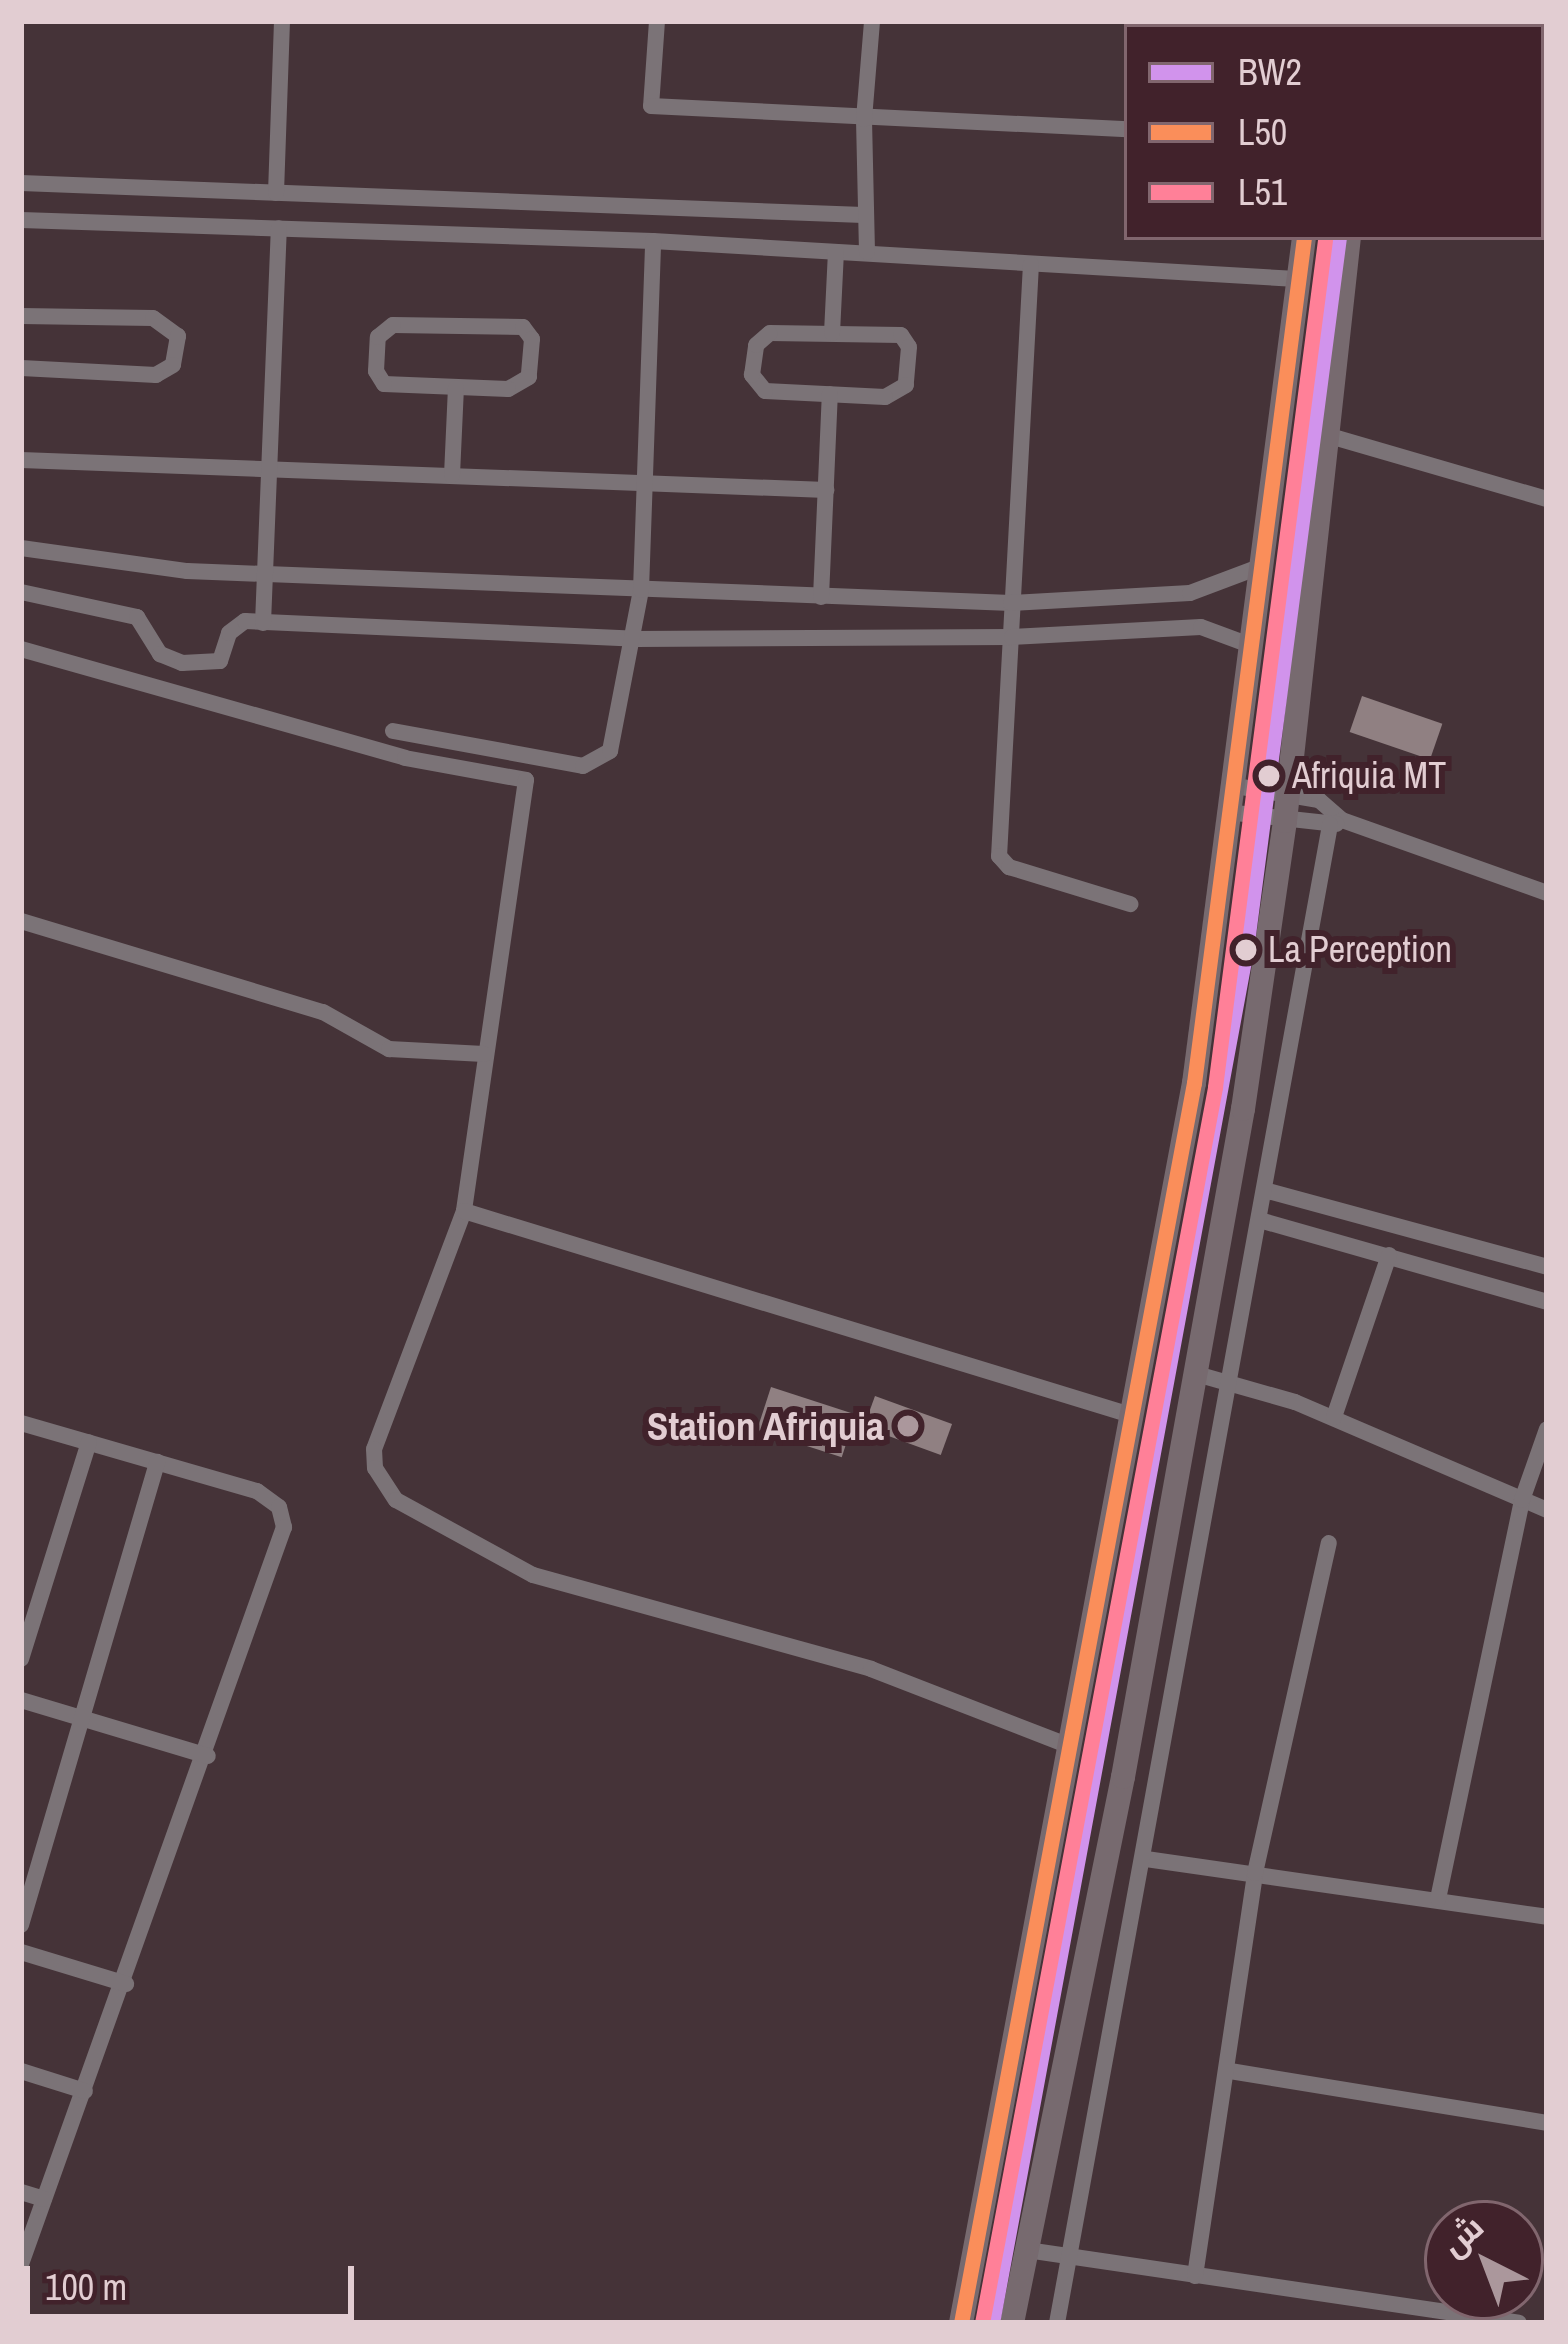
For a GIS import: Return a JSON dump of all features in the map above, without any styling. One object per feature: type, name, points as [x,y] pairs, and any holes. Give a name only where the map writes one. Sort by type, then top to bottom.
[{"type":"main road","points":[[961,2323],[1193,1083],[1256,568],[1304,240]]},
{"type":"main road","points":[[1012,2323],[1123,1777],[1285,820],[1323,434],[1349,240]]},
{"type":"street","points":[[276,193],[282,21]]},
{"type":"street","points":[[657,21],[651,106],[1124,129]]},
{"type":"street","points":[[868,252],[863,215],[864,118],[872,21]]},
{"type":"street","points":[[21,183],[863,215]]},
{"type":"street","points":[[21,220],[653,241],[1297,279]]},
{"type":"street","points":[[263,623],[279,228]]},
{"type":"street","points":[[393,731],[598,763],[613,742],[636,639],[641,590],[653,241]]},
{"type":"street","points":[[832,333],[836,252]]},
{"type":"street","points":[[1031,264],[1001,860],[1130,904]]},
{"type":"street","points":[[21,316],[153,318],[178,336],[175,361],[164,373],[21,368]]},
{"type":"street","points":[[400,323],[528,330],[531,370],[524,383],[456,388],[384,385],[376,370],[378,337],[400,323]]},
{"type":"street","points":[[770,333],[901,335],[909,363],[906,385],[894,396],[830,394],[765,391],[752,375],[756,345],[770,333]]},
{"type":"street","points":[[452,475],[456,388]]},
{"type":"street","points":[[821,597],[830,394]]},
{"type":"street","points":[[1323,434],[1547,500]]},
{"type":"street","points":[[21,460],[826,490]]},
{"type":"street","points":[[21,548],[148,569],[265,569],[641,590],[1011,603],[1190,593],[1256,568]]},
{"type":"street","points":[[21,592],[137,616],[160,654],[182,663],[220,661],[234,626],[263,623],[636,639],[1012,637],[1190,627],[1219,629],[1247,644]]},
{"type":"street","points":[[1190,593],[1190,627]]},
{"type":"street","points":[[21,650],[405,758],[526,780],[464,1211],[374,1450],[375,1468],[396,1500],[533,1575],[871,1669],[1070,1746]]},
{"type":"street","points":[[1058,2323],[1336,823],[1326,803],[1230,785]]},
{"type":"street","points":[[1227,812],[1336,823],[1547,893]]},
{"type":"street","points":[[21,921],[323,1012],[389,1048],[484,1054]]},
{"type":"street","points":[[1268,1191],[1547,1267]]},
{"type":"street","points":[[464,1211],[1134,1416]]},
{"type":"street","points":[[1263,1220],[1547,1302]]},
{"type":"street","points":[[1334,1417],[1389,1255]]},
{"type":"street","points":[[1193,1373],[1231,1381],[1334,1417],[1547,1510]]},
{"type":"street","points":[[21,1423],[257,1490],[283,1515],[208,1756],[21,2264]]},
{"type":"street","points":[[1438,1899],[1522,1500],[1547,1429]]},
{"type":"street","points":[[21,1659],[88,1442]]},
{"type":"street","points":[[21,1925],[157,1462]]},
{"type":"street","points":[[1195,2276],[1230,2071],[1255,1873],[1329,1543]]},
{"type":"street","points":[[21,1700],[208,1756]]},
{"type":"street","points":[[1146,1858],[1547,1917]]},
{"type":"street","points":[[21,1952],[127,1984]]},
{"type":"street","points":[[1230,2071],[1547,2123]]},
{"type":"street","points":[[21,2072],[85,2090]]},
{"type":"street","points":[[21,2192],[44,2199]]},
{"type":"street","points":[[1027,2250],[1519,2323]]},
{"type":"building","points":[[1362,696],[1442,724],[1430,760],[1350,732]]},
{"type":"building","points":[[771,1387],[856,1415],[842,1457],[757,1430]]},
{"type":"building","name":"Station Afriquia","points":[[875,1396],[952,1424],[941,1455],[864,1427]]},
{"type":"transit line","name":"L50","points":[[961,2323],[1194,1083],[1304,240]]},
{"type":"transit line","name":"L51","points":[[982,2323],[1215,1087],[1325,240]]},
{"type":"transit line","name":"BW2","points":[[992,2323],[1246,950],[1339,240]]},
{"type":"place","name":"Afriquia MT","points":[[1269,776]]},
{"type":"place","name":"La Perception","points":[[1246,950]]},
{"type":"place","name":"Station Afriquia","points":[[908,1426]]}]
